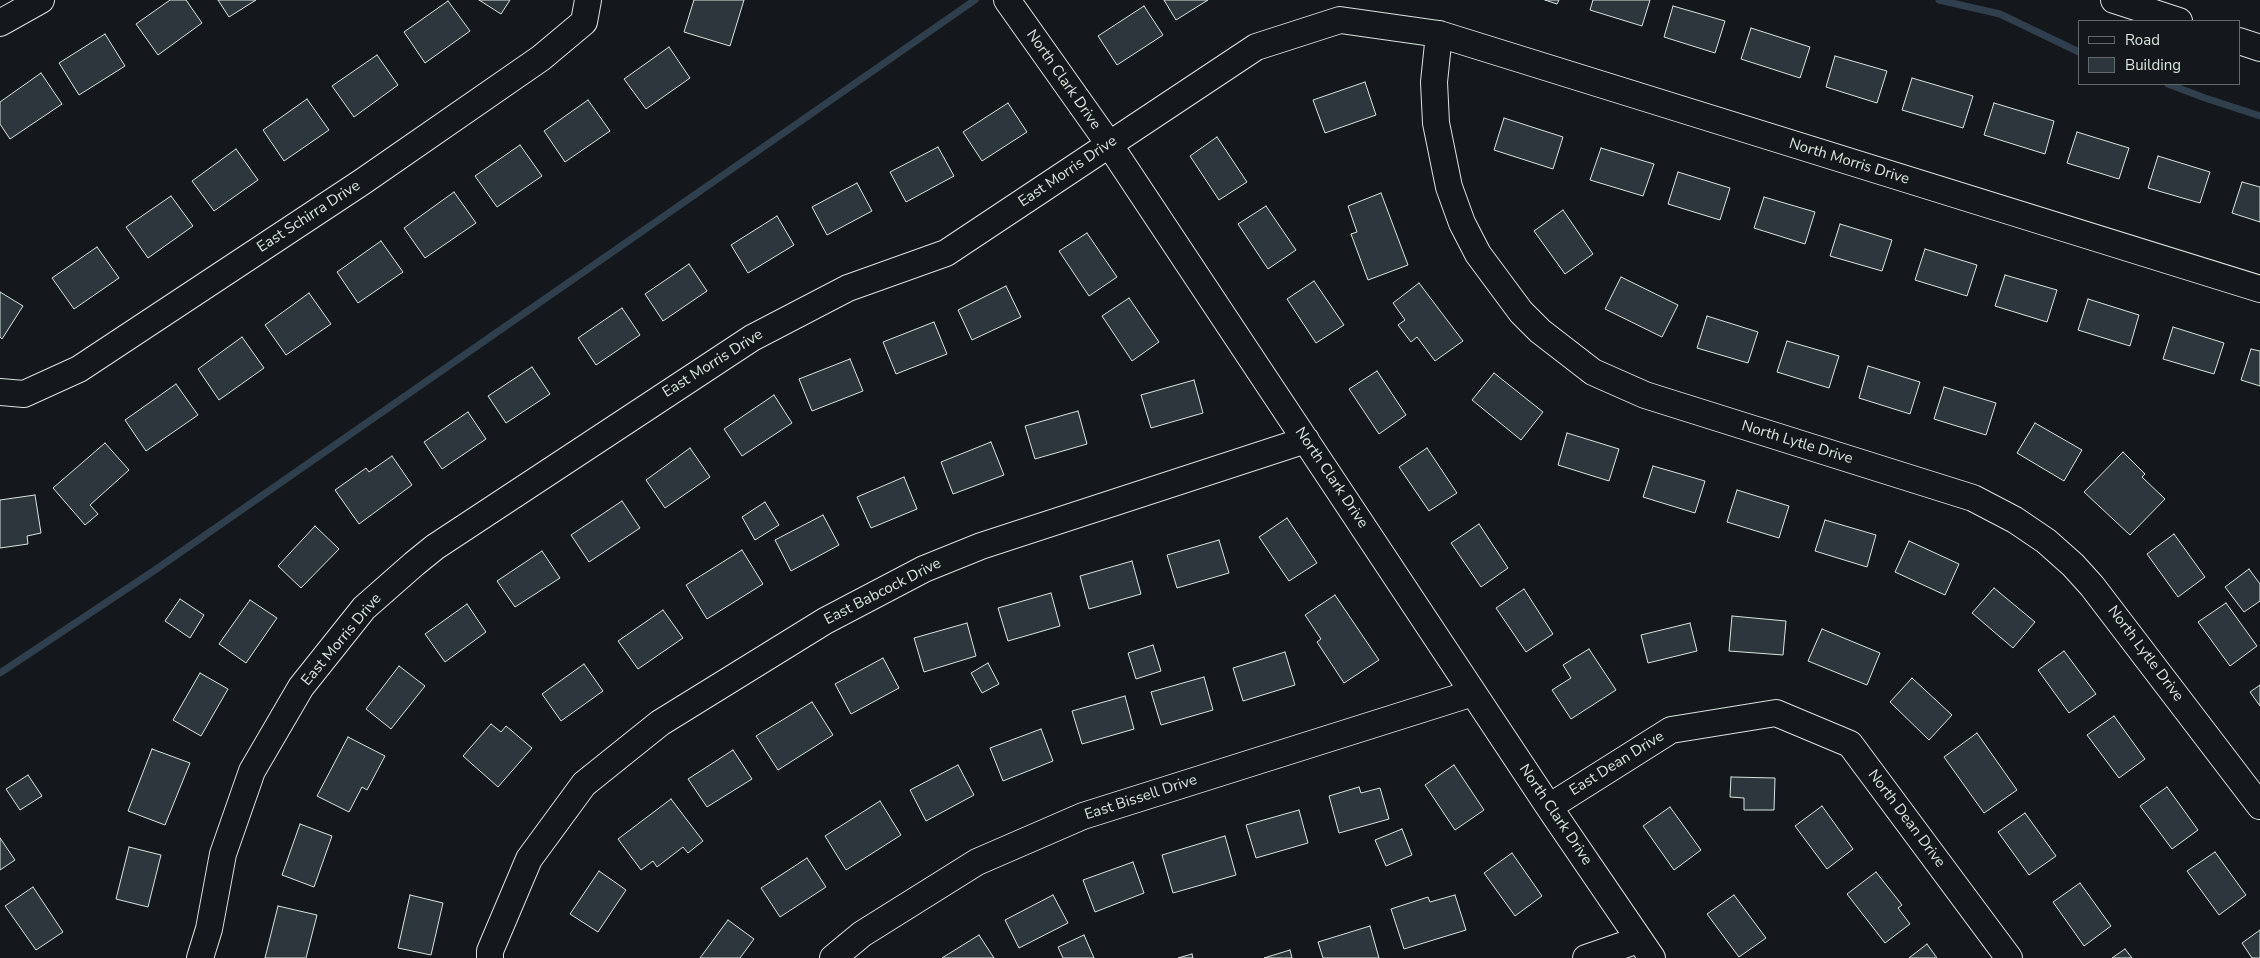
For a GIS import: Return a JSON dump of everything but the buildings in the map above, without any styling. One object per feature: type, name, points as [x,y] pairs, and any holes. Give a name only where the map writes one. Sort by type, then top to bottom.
[{"type":"street","points":[[0,23],[41,0]]},
{"type":"street","name":"East Schirra Drive","points":[[0,392],[24,394],[79,369],[362,182],[541,58],[584,22],[588,0]]},
{"type":"street","name":"North Clark Drive","points":[[1007,0],[1109,144],[1645,949]]},
{"type":"street","points":[[2114,0],[2176,20]]},
{"type":"street","name":"East Morris Drive","points":[[200,958],[209,930],[223,854],[252,771],[302,687],[364,608],[435,547],[733,349],[848,288],[946,253],[1256,48],[1340,20],[1439,34]]},
{"type":"street","name":"North Morris Drive","points":[[1439,34],[2260,289]]},
{"type":"street","name":"North Lytle Drive","points":[[1439,34],[1434,82],[1436,123],[1449,187],[1462,223],[1478,254],[1521,312],[1540,331],[1593,372],[1645,395],[1973,498],[2015,520],[2073,565],[2092,586],[2260,806]]},
{"type":"street","points":[[2240,41],[2260,48]]},
{"type":"street","name":"East Babcock Drive","points":[[490,958],[490,952],[529,859],[584,784],[660,723],[825,621],[924,569],[981,546],[1306,440]]},
{"type":"street","name":"East Bissell Drive","points":[[833,958],[862,934],[977,862],[1083,816],[1473,693]]},
{"type":"street","name":"East Dean Drive","points":[[1549,807],[1671,730],[1776,713]]},
{"type":"street","name":"North Dean Drive","points":[[1776,713],[1850,744],[2009,958]]},
{"type":"street","points":[[1586,958],[1645,949]]},
{"type":"waterway","points":[[0,673],[155,570],[975,0]]},
{"type":"waterway","points":[[1939,0],[2000,14],[2078,52]]},
{"type":"waterway","points":[[2171,85],[2260,116]]}]
